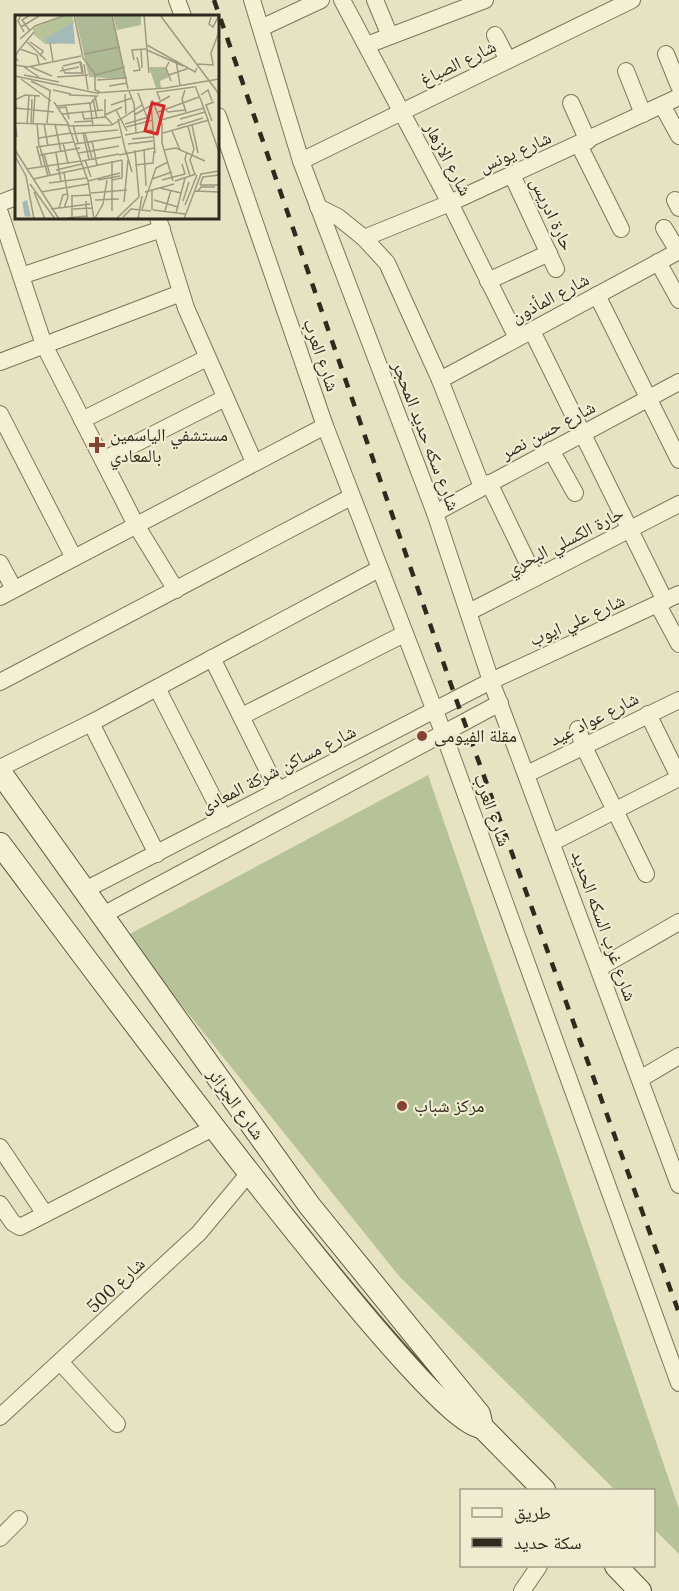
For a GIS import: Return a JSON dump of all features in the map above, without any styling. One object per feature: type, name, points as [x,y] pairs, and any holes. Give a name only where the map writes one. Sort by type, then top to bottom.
[{"type":"street","points":[[177,0],[183,15]]},
{"type":"street","name":"شارع سكه حديد المحجر","points":[[252,0],[301,161],[435,513],[491,681]]},
{"type":"street","points":[[261,28],[321,0]]},
{"type":"street","name":"شارع الازهار","points":[[342,0],[450,203],[488,280],[524,334],[582,434],[667,600],[679,644]]},
{"type":"street","points":[[375,0],[390,36]]},
{"type":"street","points":[[367,45],[485,0]]},
{"type":"street","name":"شارع الصباغ","points":[[301,161],[632,0]]},
{"type":"street","points":[[495,35],[508,60]]},
{"type":"street","points":[[666,54],[679,86]]},
{"type":"street","points":[[626,71],[643,114]]},
{"type":"street","name":"شارع يونس","points":[[364,238],[450,203],[679,97]]},
{"type":"street","points":[[571,103],[583,143],[621,229]]},
{"type":"street","points":[[662,105],[679,136]]},
{"type":"street","name":"شارع العرب","points":[[219,125],[325,426],[443,732],[679,1383]]},
{"type":"street","name":"حارة ادريس","points":[[488,280],[553,261],[512,175]]},
{"type":"street","points":[[0,203],[15,197]]},
{"type":"street","name":"شارع سكه حديد المحجر","points":[[318,207],[338,217],[364,238],[387,263],[485,485],[535,578]]},
{"type":"street","points":[[0,213],[44,345],[136,525],[176,590]]},
{"type":"street","points":[[21,276],[160,223],[181,293],[207,358],[254,462]]},
{"type":"street","points":[[664,228],[679,251]]},
{"type":"street","name":"شارع المأذون","points":[[440,380],[679,251]]},
{"type":"street","points":[[658,262],[679,300]]},
{"type":"street","points":[[0,362],[181,293]]},
{"type":"street","points":[[597,295],[679,460]]},
{"type":"street","points":[[82,420],[207,358]]},
{"type":"street","name":"شارع حسن نصر","points":[[435,513],[679,382]]},
{"type":"street","points":[[103,460],[225,398]]},
{"type":"street","points":[[0,414],[74,558]]},
{"type":"street","points":[[0,563],[7,593],[325,426]]},
{"type":"street","points":[[551,450],[575,493]]},
{"type":"street","points":[[0,682],[351,497]]},
{"type":"street","name":"حارة الكسلي البحري","points":[[469,612],[679,504]]},
{"type":"street","points":[[0,770],[379,569]]},
{"type":"street","name":"شارع علي ايوب","points":[[491,681],[667,600]]},
{"type":"street","points":[[242,716],[404,634]]},
{"type":"street","points":[[213,658],[278,791]]},
{"type":"street","name":"شارع غرب السكه الحديد","points":[[491,681],[640,1079],[674,1152],[679,1185]]},
{"type":"street","name":"شارع مساكن شركة المعادى","points":[[83,891],[491,681]]},
{"type":"street","points":[[157,688],[224,819]]},
{"type":"street","name":"شارع عواد عيد","points":[[527,774],[679,700]]},
{"type":"street","points":[[101,916],[500,703]]},
{"type":"street","points":[[553,842],[679,777],[648,714]]},
{"type":"street","points":[[91,723],[157,854]]},
{"type":"street","points":[[578,729],[584,747],[646,874]]},
{"type":"street","name":"شارع الجزائر","points":[[0,770],[83,891],[309,1205],[479,1414],[482,1427],[542,1489]]},
{"type":"street","name":"شارع الجزائر","points":[[0,844],[249,1173],[420,1379],[469,1424],[482,1427]]},
{"type":"street","points":[[599,968],[679,922]]},
{"type":"street","points":[[640,1079],[679,1056]]},
{"type":"street","points":[[0,1204],[18,1227],[215,1127]]},
{"type":"street","points":[[0,1147],[45,1214]]},
{"type":"street","name":"شارع 500","points":[[0,1417],[199,1233],[249,1173]]},
{"type":"street","points":[[61,1363],[117,1424]]},
{"type":"street","points":[[0,1538],[19,1519]]},
{"type":"street","points":[[522,1591],[538,1567]]},
{"type":"street","points":[[617,1567],[640,1591]]},
{"type":"green space","name":"مركز شباب","points":[[428,775],[679,1509],[679,1554],[655,1530],[655,1489],[614,1489],[399,1276],[126,936]]},
{"type":"railway","points":[[214,0],[456,699],[679,1313]]},
{"type":"place","name":"مستشفي الياسمين بالمعادي","points":[[97,445]]},
{"type":"place","name":"مقلة الفيومى","points":[[422,736]]},
{"type":"place","name":"مركز شباب","points":[[402,1106]]}]
